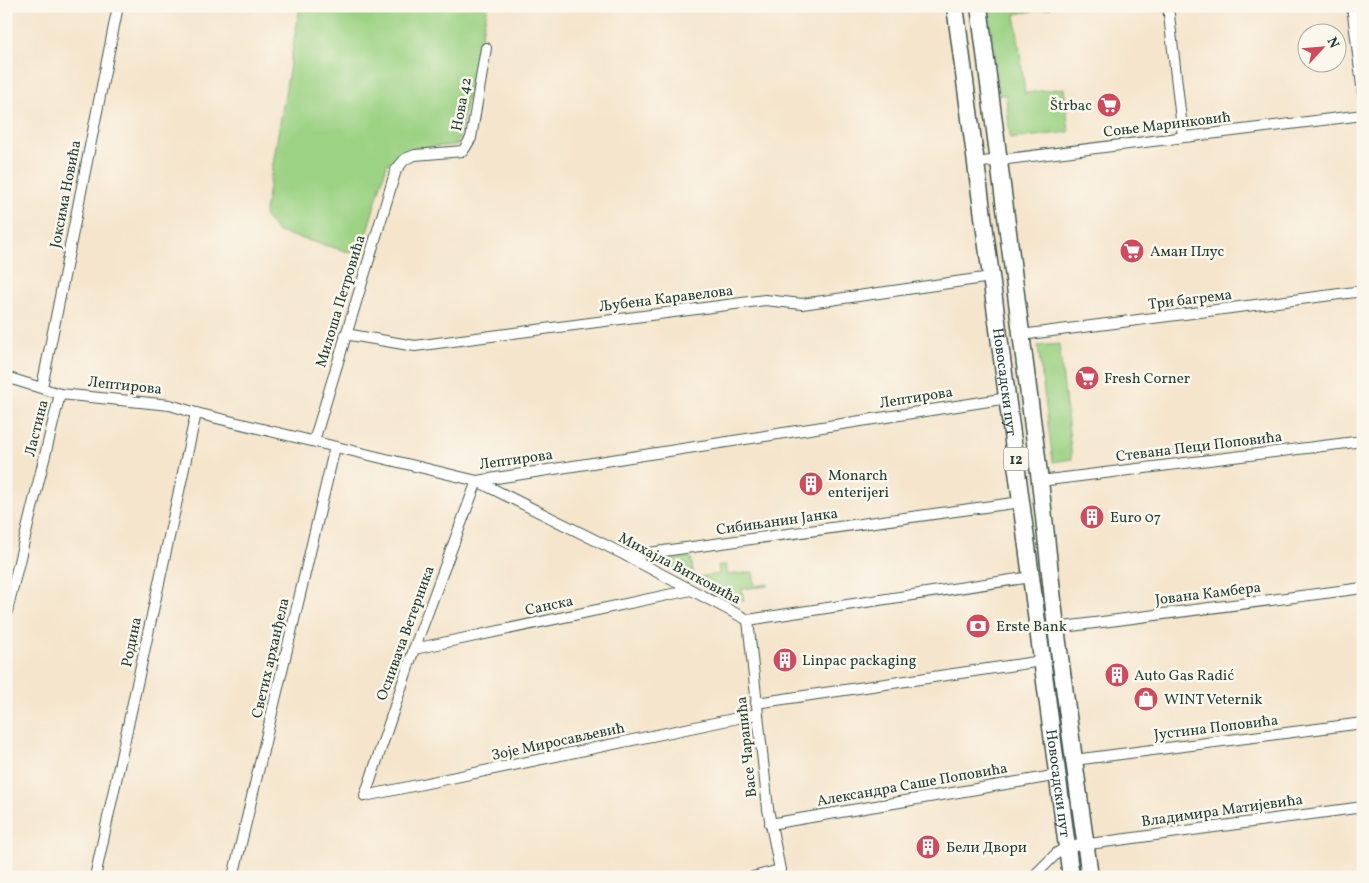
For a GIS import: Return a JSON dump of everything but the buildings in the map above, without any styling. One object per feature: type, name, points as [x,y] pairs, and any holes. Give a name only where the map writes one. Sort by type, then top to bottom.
[{"type":"main road","name":"Новосадски пут","points":[[955,6],[1042,661],[1059,775],[1071,877]]},
{"type":"main road","name":"Новосадски пут","points":[[979,6],[1040,481],[1056,628],[1090,877]]},
{"type":"street","name":"Јоксима Новића","points":[[42,388],[118,6]]},
{"type":"street","points":[[1168,6],[1183,137]]},
{"type":"street","points":[[1352,6],[1363,94]]},
{"type":"street","name":"Нова 42","points":[[396,170],[405,159],[415,155],[463,150],[471,138],[486,48]]},
{"type":"street","name":"Соње Маринковић","points":[[975,163],[1363,115]]},
{"type":"street","name":"Милоша Петровића","points":[[314,441],[396,170]]},
{"type":"street","name":"Љубена Каравелова","points":[[345,334],[415,346],[765,300],[802,304],[991,277]]},
{"type":"street","name":"Три багрема","points":[[1021,335],[1363,291]]},
{"type":"street","name":"Лептирова","points":[[6,377],[60,394],[170,405],[196,414],[477,481],[1008,398]]},
{"type":"street","name":"Ластина","points":[[6,615],[60,394]]},
{"type":"street","name":"Родина","points":[[95,877],[196,414]]},
{"type":"street","name":"Стевана Пеци Поповића","points":[[1040,481],[1363,441]]},
{"type":"street","name":"Светих арханђела","points":[[233,877],[335,446]]},
{"type":"street","name":"Михајла Витковића","points":[[477,481],[748,620],[1031,577]]},
{"type":"street","name":"Оснивача Ветерника","points":[[365,796],[414,649],[477,481]]},
{"type":"street","name":"Сибињанин Јанка","points":[[626,556],[1021,502]]},
{"type":"street","name":"Јована Камбера","points":[[1056,628],[1363,588]]},
{"type":"street","name":"Санска","points":[[414,649],[690,590]]},
{"type":"street","name":"Васе Чарапића","points":[[748,620],[770,824],[780,870],[753,877]]},
{"type":"street","points":[[756,703],[1042,661]]},
{"type":"street","name":"Зоје Миросављевић","points":[[365,796],[757,714]]},
{"type":"street","name":"Јустина Поповића","points":[[1074,760],[1363,723]]},
{"type":"street","name":"Александра Саше Поповића","points":[[770,824],[1059,775]]},
{"type":"street","name":"Владимира Матијевића","points":[[1067,847],[1363,807]]},
{"type":"street","points":[[1033,877],[1057,853],[1067,847]]},
{"type":"green space","points":[[300,6],[488,6],[457,145],[414,148],[387,164],[360,255],[278,232],[264,216]]},
{"type":"green space","points":[[988,6],[1051,6],[1051,8],[1015,14],[1025,93],[1064,88],[1069,132],[1010,139],[1006,95],[999,95]]},
{"type":"green space","points":[[1059,344],[1072,459],[1053,462],[1038,346]]},
{"type":"green space","points":[[691,557],[694,578],[689,579],[656,561]]},
{"type":"green space","points":[[726,565],[728,575],[753,572],[755,586],[768,584],[768,586],[742,589],[744,602],[699,577],[719,574],[718,566]]},
{"type":"place","name":"Štrbac","points":[[1109,105]]},
{"type":"place","name":"Аман Плус","points":[[1132,251]]},
{"type":"place","name":"Fresh Corner","points":[[1087,378]]},
{"type":"place","name":"Monarch enterijeri","points":[[811,484]]},
{"type":"place","name":"Euro 07","points":[[1092,517]]},
{"type":"place","name":"Erste Bank","points":[[978,626]]},
{"type":"place","name":"Linpac packaging","points":[[785,660]]},
{"type":"place","name":"Auto Gas Radić","points":[[1117,675]]},
{"type":"place","name":"WINT Veternik","points":[[1146,699]]},
{"type":"place","name":"Бели Двори","points":[[928,847]]}]
